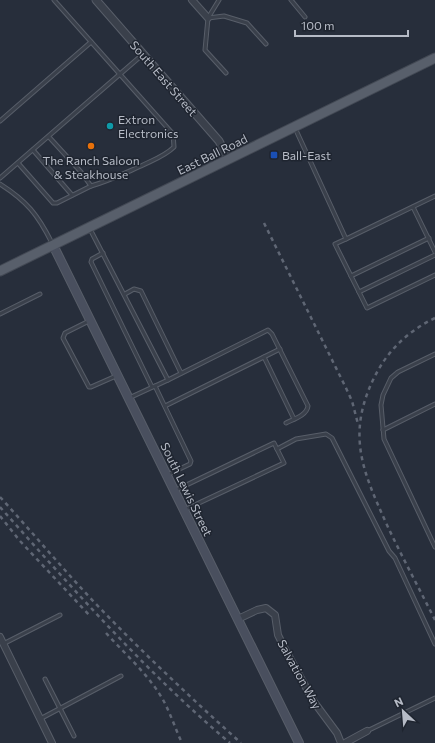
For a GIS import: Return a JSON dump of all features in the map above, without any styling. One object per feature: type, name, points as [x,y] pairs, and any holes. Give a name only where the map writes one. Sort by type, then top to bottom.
[{"type":"main road","name":"East Ball Road","points":[[0,271],[435,58]]},
{"type":"main road","name":"South Lewis Street","points":[[53,245],[299,743]]},
{"type":"street","name":"South East Street","points":[[96,0],[219,141],[228,159]]},
{"type":"street","points":[[192,0],[208,18]]},
{"type":"street","name":"Salvation Way","points":[[238,619],[257,610],[266,608],[275,615],[278,635],[286,651],[320,711],[337,733],[342,743]]},
{"type":"street","points":[[0,637],[52,743]]},
{"type":"street","points":[[345,743],[366,731]]},
{"type":"lane","points":[[18,163],[53,203],[58,203],[91,186],[107,181],[168,153],[174,147],[173,134],[54,0]]},
{"type":"lane","points":[[219,0],[208,18],[205,50],[226,73]]},
{"type":"lane","points":[[291,0],[305,17]]},
{"type":"lane","points":[[208,18],[224,16],[247,23],[266,44]]},
{"type":"lane","points":[[0,120],[91,42]]},
{"type":"lane","points":[[0,178],[143,54]]},
{"type":"lane","points":[[295,127],[346,239]]},
{"type":"lane","points":[[49,137],[81,172],[91,186]]},
{"type":"lane","points":[[33,150],[72,195]]},
{"type":"lane","points":[[0,185],[19,197],[35,214],[53,245]]},
{"type":"lane","points":[[435,196],[335,244],[367,308],[435,275]]},
{"type":"lane","points":[[413,207],[435,252]]},
{"type":"lane","points":[[90,227],[168,380]]},
{"type":"lane","points":[[351,276],[429,238]]},
{"type":"lane","points":[[104,253],[92,258],[91,262],[153,386],[165,406],[191,461],[190,464],[167,475]]},
{"type":"lane","points":[[359,292],[435,255]]},
{"type":"lane","points":[[124,294],[134,289],[142,291],[181,373]]},
{"type":"lane","points":[[0,314],[40,294]]},
{"type":"lane","points":[[91,320],[65,333],[63,338],[89,387],[118,375]]},
{"type":"lane","points":[[129,398],[268,330],[272,334],[280,349],[308,406],[304,413],[286,423]]},
{"type":"lane","points":[[165,406],[280,349]]},
{"type":"lane","points":[[435,354],[398,372],[391,378],[386,386],[381,405],[383,430],[387,447],[435,547]]},
{"type":"lane","points":[[264,357],[294,419]]},
{"type":"lane","points":[[383,430],[435,404]]},
{"type":"lane","points":[[277,449],[296,439],[326,434],[332,438],[389,551],[395,558],[435,644]]},
{"type":"lane","points":[[175,490],[274,443],[284,463],[184,510]]},
{"type":"lane","points":[[3,644],[60,615]]},
{"type":"lane","points":[[40,719],[121,676]]},
{"type":"lane","points":[[45,679],[74,736]]},
{"type":"lane","points":[[366,731],[435,698]]},
{"type":"railway","points":[[264,223],[346,388],[352,401],[358,424]]},
{"type":"railway","points":[[435,318],[416,329],[399,343],[379,368],[366,399],[361,418],[359,436],[365,470],[378,506],[435,620]]},
{"type":"railway","points":[[0,497],[95,603],[167,674],[241,743]]},
{"type":"railway","points":[[0,507],[83,599],[140,659],[169,688],[230,743]]},
{"type":"railway","points":[[0,516],[20,541],[91,617]]},
{"type":"railway","points":[[106,633],[143,672],[156,689],[168,709],[182,743]]},
{"type":"place","name":"Extron Electronics","points":[[110,126]]},
{"type":"place","name":"The Ranch Saloon & Steakhouse","points":[[91,146]]},
{"type":"place","name":"Ball-East","points":[[274,155]]}]
